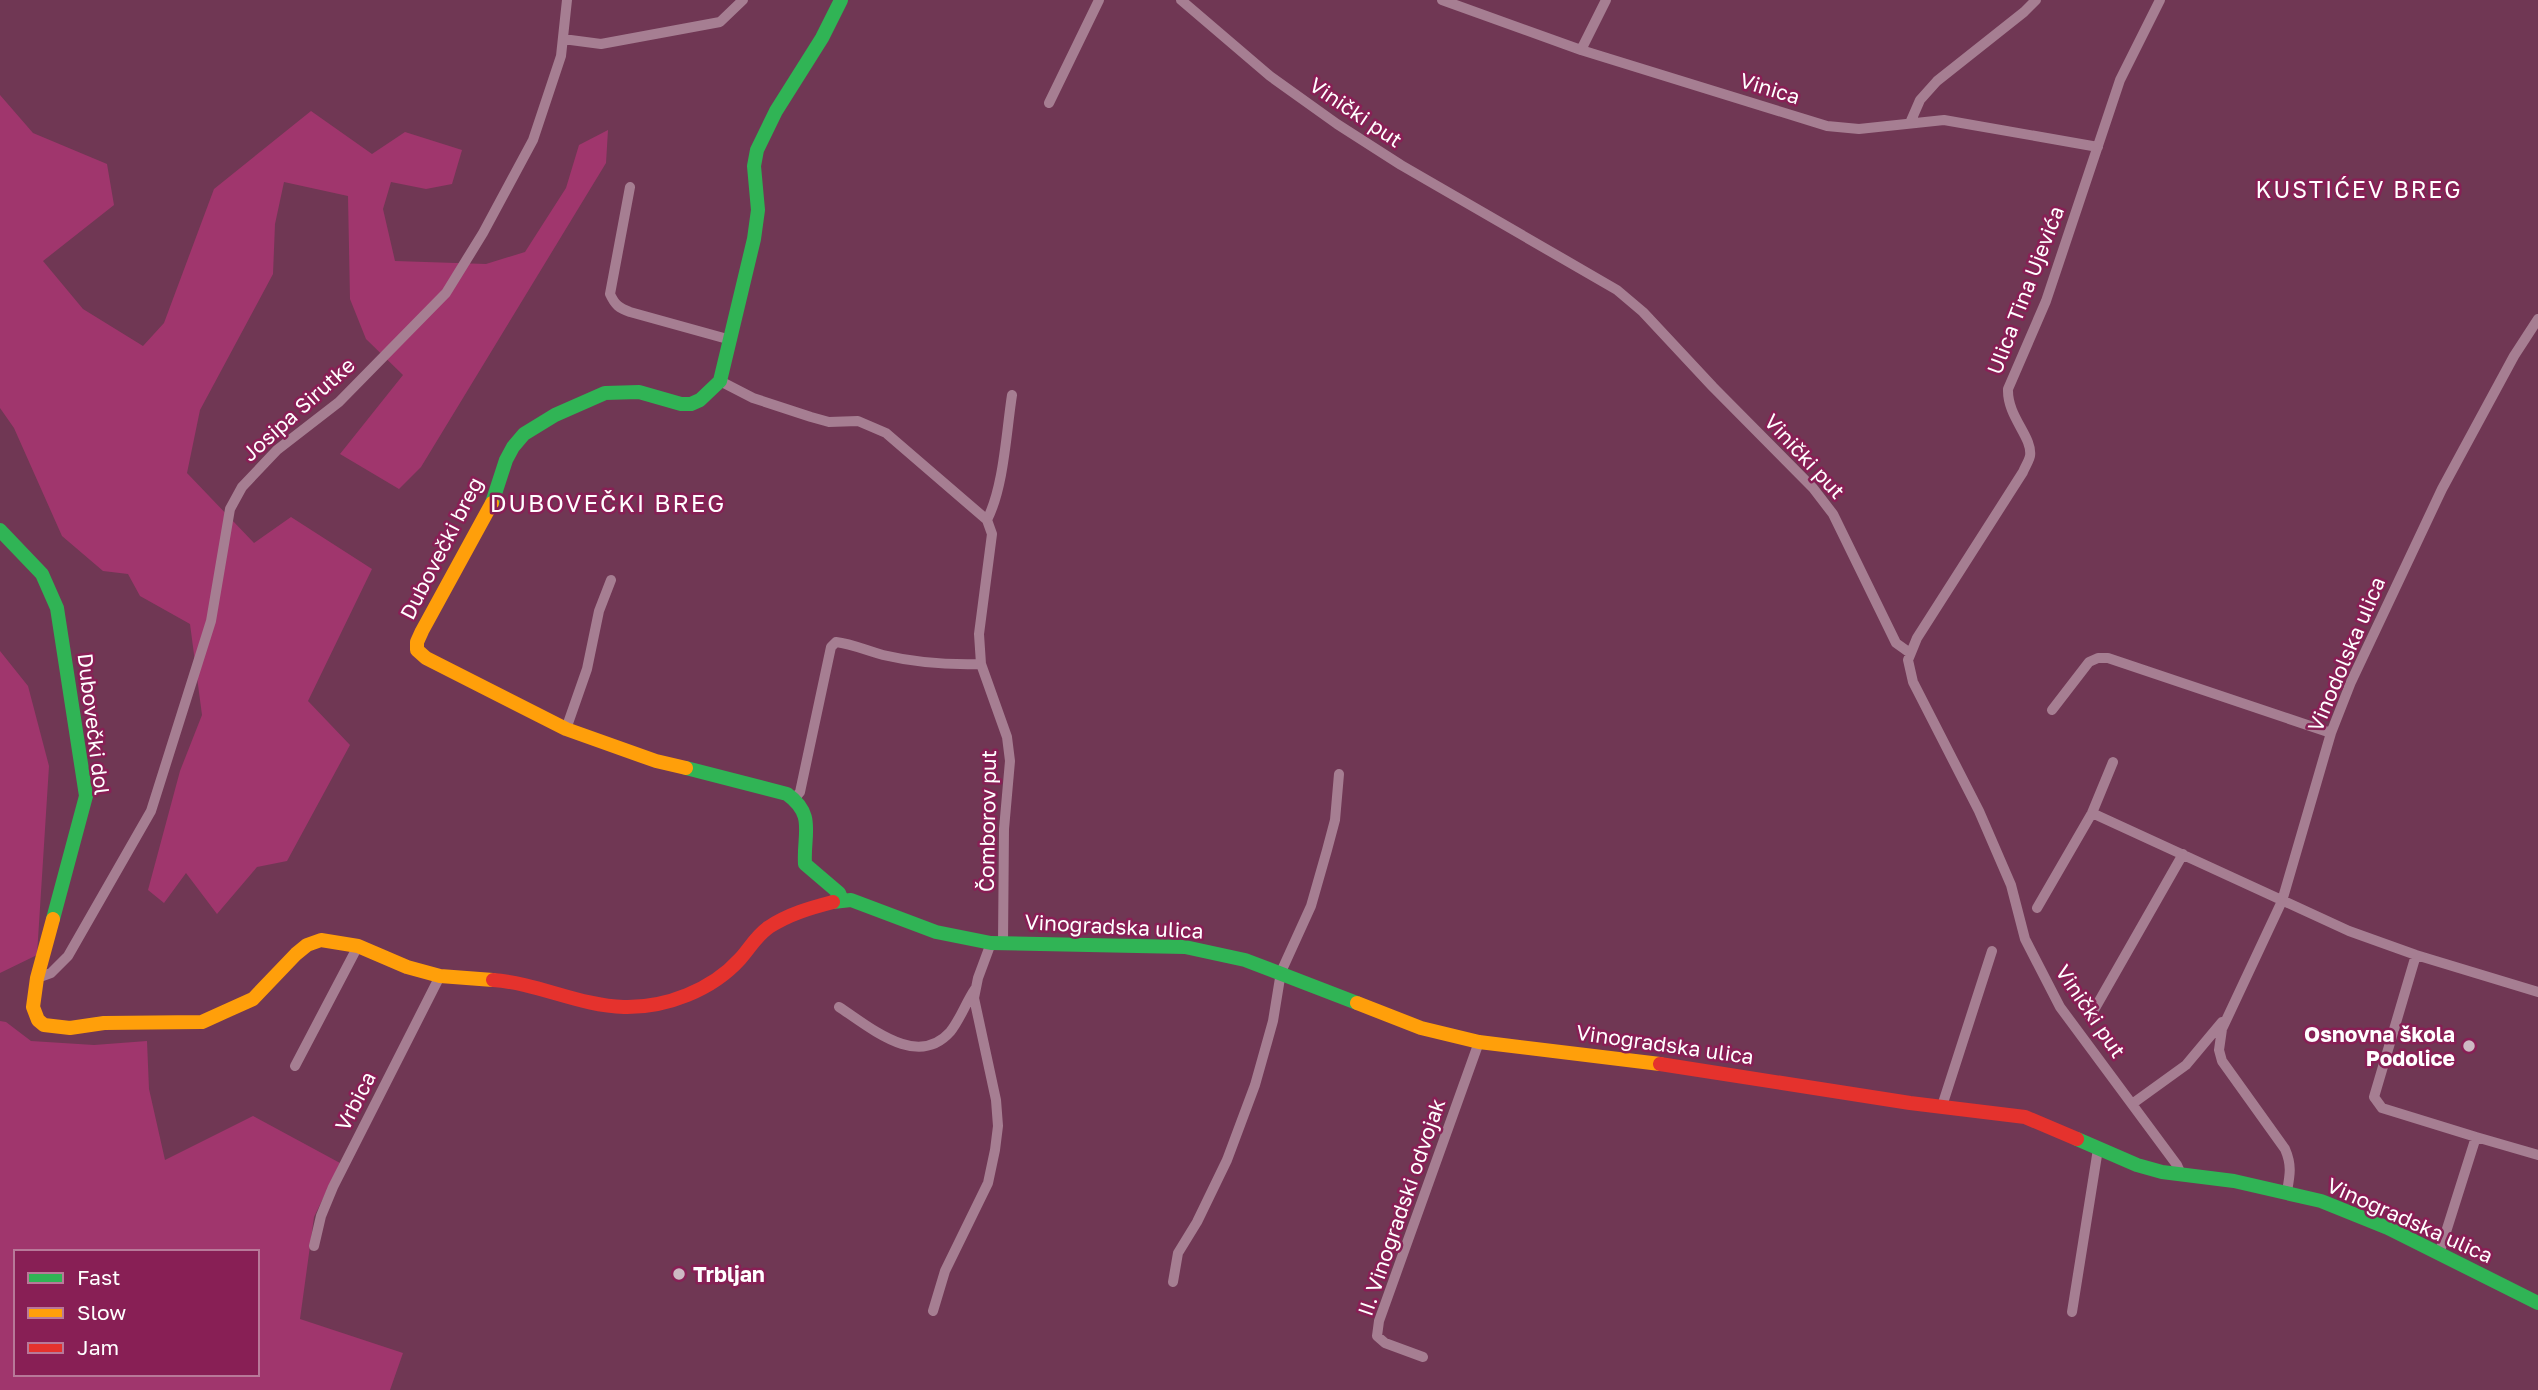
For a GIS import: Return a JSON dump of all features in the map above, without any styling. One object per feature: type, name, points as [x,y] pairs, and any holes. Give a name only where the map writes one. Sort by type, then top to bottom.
[{"type":"street","name":"Josipa Sirutke","points":[[37,978],[51,973],[68,956],[151,810],[211,621],[230,509],[242,487],[277,450],[339,402],[446,293],[483,233],[533,140],[561,56],[567,0]]},
{"type":"street","points":[[563,38],[601,44],[720,22],[743,0]]},
{"type":"street","points":[[841,0],[833,20],[782,98],[756,151],[754,164],[757,217],[720,381],[754,398],[811,417],[829,422],[858,421],[886,433],[987,520]]},
{"type":"street","points":[[1049,103],[1099,0]]},
{"type":"street","name":"Vinički put","points":[[1181,0],[1270,76],[1337,124],[1401,165],[1617,290],[1643,312],[1813,488],[1833,514],[1896,643],[1910,653],[1909,668],[1913,682],[1996,847],[2011,885],[2025,939],[2032,955],[2060,1007],[2181,1174]]},
{"type":"street","name":"Vinica","points":[[1442,0],[1581,50],[1827,126],[1859,128],[1910,122],[1961,121],[2098,146]]},
{"type":"street","points":[[1581,50],[1606,0]]},
{"type":"street","points":[[1910,122],[1920,100],[1937,81],[2036,0]]},
{"type":"street","name":"Ulica Tina Ujevića","points":[[1910,653],[2024,472],[2030,454],[2027,438],[2007,403],[2008,389],[2046,301],[2120,80],[2158,0]]},
{"type":"street","points":[[631,187],[610,294],[613,302],[630,312],[731,340]]},
{"type":"street","name":"Vinodolska ulica","points":[[2287,1191],[2292,1168],[2285,1149],[2222,1061],[2219,1040],[2225,1020],[2282,901],[2331,733],[2362,658],[2442,489],[2514,356],[2538,318]]},
{"type":"street","name":"Dubovečki breg","points":[[720,381],[701,400],[691,404],[681,404],[639,392],[605,393],[555,415],[524,435],[506,460],[492,504],[417,642],[417,650],[426,658],[566,729],[656,761],[795,798]]},
{"type":"street","name":"Čomborov put","points":[[839,1007],[892,1041],[926,1048],[939,1042],[952,1030],[997,942],[1010,761],[1007,737],[981,664],[979,634],[992,534],[987,520],[999,488],[1012,395]]},
{"type":"street","name":"Dubovečki dol","points":[[0,530],[42,574],[58,608],[86,796],[37,978],[33,1007],[38,1020]]},
{"type":"street","points":[[566,729],[587,669],[599,611],[611,580]]},
{"type":"street","points":[[842,900],[839,893],[805,864],[807,819],[802,805],[795,798],[800,792],[831,647],[836,642],[849,643],[882,654],[940,666],[981,664]]},
{"type":"street","points":[[2052,710],[2089,662],[2108,658],[2331,733]]},
{"type":"street","points":[[2037,908],[2092,813],[2113,762]]},
{"type":"street","points":[[1172,1283],[1178,1254],[1227,1160],[1255,1085],[1273,1021],[1281,972],[1314,895],[1335,820],[1339,774]]},
{"type":"street","points":[[2092,813],[2349,931],[2416,955],[2538,992]]},
{"type":"street","points":[[2090,1017],[2183,854]]},
{"type":"street","name":"Vinogradska ulica","points":[[38,1020],[53,1027],[70,1028],[104,1023],[202,1022],[253,999],[296,954],[307,945],[321,940],[358,946],[407,967],[440,976],[499,980],[605,1005],[625,1007],[657,1004],[692,993],[714,982],[739,960],[757,936],[795,912],[842,900],[862,902],[936,932],[997,942],[1185,947],[1245,960],[1421,1028],[1479,1042],[1655,1063],[2025,1117],[2137,1165],[2162,1172],[2287,1191],[2352,1212],[2538,1303]]},
{"type":"street","points":[[295,1066],[358,946]]},
{"type":"street","points":[[1942,1106],[1992,951]]},
{"type":"street","points":[[2416,955],[2374,1097],[2382,1108],[2538,1155]]},
{"type":"street","name":"Vrbica","points":[[314,1246],[321,1216],[333,1187],[440,976]]},
{"type":"street","points":[[933,1311],[945,1271],[988,1182],[998,1126],[996,1100],[974,998],[975,989]]},
{"type":"street","name":"Vinodolska ulica","points":[[2132,1104],[2186,1065],[2225,1020]]},
{"type":"street","name":"II. Vinogradski odvojak","points":[[1423,1357],[1385,1343],[1377,1336],[1379,1321],[1479,1042]]},
{"type":"street","points":[[2438,1254],[2476,1137]]},
{"type":"street","points":[[2071,1312],[2098,1149]]},
{"type":"shaded area","points":[[0,95],[33,133],[107,164],[114,205],[43,261],[83,309],[143,346],[164,323],[214,189],[311,111],[372,154],[405,132],[462,150],[452,184],[426,189],[391,182],[383,209],[395,261],[486,264],[525,252],[566,188],[579,145],[608,130],[606,163],[421,467],[399,489],[340,454],[403,375],[366,339],[350,299],[348,196],[284,182],[275,224],[273,274],[200,410],[187,473],[254,543],[291,517],[372,569],[308,701],[350,745],[287,861],[257,867],[217,914],[186,873],[164,903],[148,890],[180,771],[202,715],[190,624],[140,596],[128,574],[103,571],[62,536],[14,428],[0,408]]},
{"type":"shaded area","points":[[0,651],[28,686],[49,766],[37,955],[0,973]]},
{"type":"shaded area","points":[[0,1021],[6,1022],[31,1041],[94,1045],[147,1041],[149,1089],[165,1160],[253,1116],[340,1163],[314,1217],[300,1319],[403,1353],[390,1390],[0,1390]]},
{"type":"traffic: fast","points":[[492,503],[513,447],[524,434],[555,415],[605,393],[639,392],[681,404],[691,404],[700,400],[720,381],[754,239],[758,210],[754,166],[757,150],[776,111],[822,38],[841,0]]},
{"type":"traffic: fast","points":[[0,530],[42,574],[57,608],[86,796],[53,919]]},
{"type":"traffic: fast","points":[[686,768],[787,794],[796,802],[805,817],[805,864],[839,893],[842,900]]},
{"type":"traffic: fast","points":[[833,902],[851,900],[936,932],[991,943],[1185,947],[1245,960],[1357,1003]]},
{"type":"traffic: fast","points":[[2077,1139],[2137,1165],[2162,1172],[2234,1181],[2321,1201],[2388,1228],[2538,1303]]},
{"type":"traffic: slow","points":[[492,503],[422,631],[417,650],[426,658],[566,729],[656,761],[686,768]]},
{"type":"traffic: slow","points":[[53,919],[37,978],[33,1007],[38,1020],[44,1025],[70,1028],[104,1023],[202,1022],[253,999],[296,954],[307,945],[321,940],[358,946],[407,967],[440,976],[493,980]]},
{"type":"traffic: slow","points":[[1357,1003],[1421,1028],[1479,1042],[1660,1064]]},
{"type":"traffic: jam","points":[[493,980],[526,985],[608,1006],[656,1004],[687,995],[716,980],[740,959],[760,934],[777,922],[833,902]]},
{"type":"traffic: jam","points":[[1660,1064],[1910,1103],[2025,1117],[2077,1139]]},
{"type":"place","name":"Osnovna škola Podolice","points":[[2469,1046]]},
{"type":"place","name":"Trbljan","points":[[679,1274]]},
{"type":"district","name":"KUSTIĆEV BREG","points":[[2359,189]]},
{"type":"district","name":"DUBOVEČKI BREG","points":[[608,502]]}]
